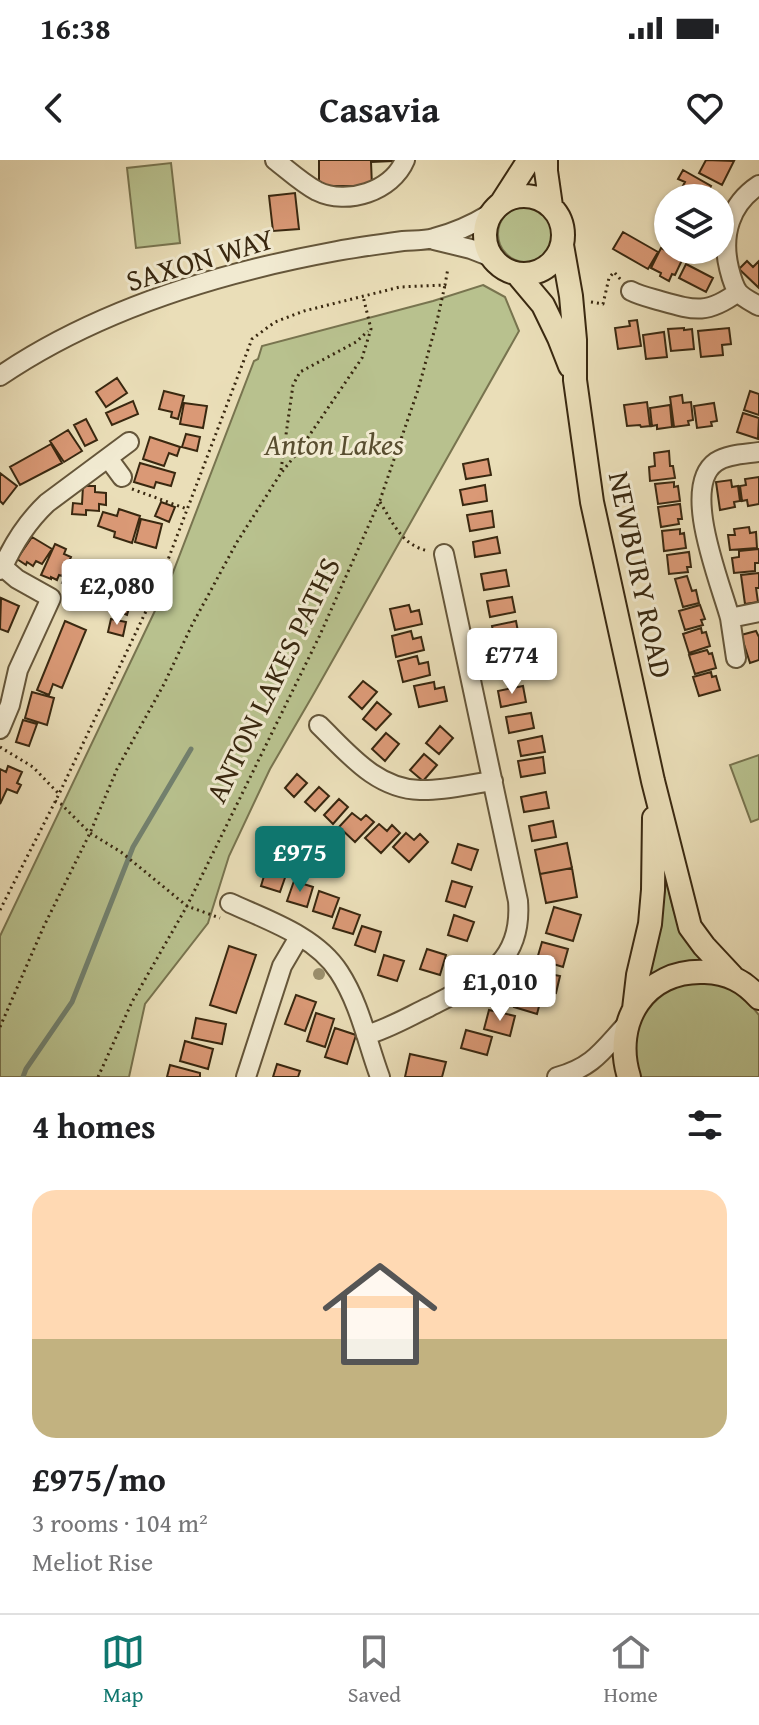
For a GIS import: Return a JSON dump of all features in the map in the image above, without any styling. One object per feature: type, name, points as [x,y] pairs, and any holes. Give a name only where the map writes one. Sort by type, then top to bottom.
[{"type":"main road","points":[[496,208],[510,198],[523,195],[535,197],[551,206],[562,225],[562,245],[548,265],[529,274],[505,270],[494,258],[486,236],[496,208],[529,160]]},
{"type":"main road","points":[[546,160],[551,206]]},
{"type":"main road","name":"NEWBURY ROAD","points":[[562,245],[575,340],[575,380],[592,502],[653,781],[690,927],[704,946],[759,998]]},
{"type":"main road","name":"NEWBURY ROAD","points":[[517,274],[543,305],[575,380]]},
{"type":"main road","name":"NEWBURY ROAD","points":[[629,1077],[624,1054],[650,924],[653,890],[653,781]]},
{"type":"main road","points":[[630,1017],[651,988],[673,976],[700,971],[744,982]]},
{"type":"street","points":[[275,160],[316,190],[341,196],[375,190],[397,174],[405,160]]},
{"type":"street","points":[[759,185],[745,195],[734,210],[726,239],[732,282],[738,292],[759,306]]},
{"type":"street","name":"SAXON WAY","points":[[3,368],[87,327],[168,295],[212,281],[337,251],[431,239],[464,229],[496,208]]},
{"type":"street","name":"SAXON WAY","points":[[431,239],[494,258]]},
{"type":"street","points":[[631,291],[643,297],[693,309],[723,304],[738,292]]},
{"type":"street","points":[[0,729],[10,705],[18,670],[59,600],[1,568],[18,536],[47,503],[129,442]]},
{"type":"street","points":[[736,658],[730,618],[707,541],[702,486],[714,462],[734,455],[759,452]]},
{"type":"street","points":[[108,458],[122,477]]},
{"type":"street","points":[[366,1035],[394,1024],[484,977],[502,961],[519,928],[518,901],[444,554]]},
{"type":"street","points":[[730,618],[759,612]]},
{"type":"street","points":[[319,725],[376,778],[405,789],[421,791],[493,781]]},
{"type":"street","points":[[230,903],[299,937],[315,947],[338,970],[349,991],[380,1077]]},
{"type":"street","points":[[246,1077],[282,966],[299,937]]},
{"type":"street","points":[[557,1077],[593,1061],[630,1017]]},
{"type":"path","name":"ANTON LAKES PATHS","points":[[98,1077],[132,1002],[187,906],[319,637],[380,500],[418,390],[448,268]]},
{"type":"path","points":[[588,301],[603,304],[609,278],[614,272],[631,291]]},
{"type":"path","points":[[0,910],[158,586],[252,339],[275,322],[304,311],[400,287],[445,285]]},
{"type":"path","points":[[0,1027],[117,769],[164,684],[192,625],[237,542],[362,358],[371,329],[363,296]]},
{"type":"path","points":[[281,473],[293,385],[300,372],[356,342],[371,329]]},
{"type":"path","points":[[122,477],[129,488],[187,509]]},
{"type":"path","points":[[380,500],[401,536],[421,550],[444,554]]},
{"type":"path","points":[[0,747],[33,767],[59,794]]},
{"type":"path","points":[[55,801],[90,833],[121,852],[187,906],[222,919],[230,903]]},
{"type":"green space","points":[[171,163],[180,243],[136,248],[127,168]]},
{"type":"green space","points":[[526,206],[546,214],[554,234],[546,254],[526,262],[506,254],[498,234],[506,214]]},
{"type":"green space","name":"Anton Lakes","points":[[483,285],[505,297],[519,331],[270,769],[229,856],[208,923],[145,1004],[129,1077],[0,1077],[0,936],[172,575],[262,346]]},
{"type":"green space","points":[[759,755],[759,819],[751,822],[730,765]]},
{"type":"green space","points":[[666,885],[680,927],[705,962],[647,981]]},
{"type":"green space","points":[[709,982],[733,989],[759,1015],[759,1077],[640,1077],[636,1068],[635,1032],[645,1010],[662,992],[685,983]]},
{"type":"building","points":[[319,160],[393,161],[371,162],[372,186],[319,186]]},
{"type":"building","points":[[706,160],[734,161],[722,184],[699,173]]},
{"type":"building","points":[[683,170],[708,184],[684,184],[678,179]]},
{"type":"building","points":[[295,193],[299,229],[273,231],[269,196]]},
{"type":"building","points":[[623,232],[654,250],[654,259],[648,269],[613,249]]},
{"type":"building","points":[[747,261],[753,267],[759,261],[759,288],[739,269]]},
{"type":"building","points":[[654,262],[680,264],[669,281],[651,268]]},
{"type":"building","points":[[686,264],[713,278],[706,292],[679,278]]},
{"type":"building","points":[[637,320],[641,346],[618,349],[615,328],[630,326],[629,321]]},
{"type":"building","points":[[729,328],[731,344],[722,345],[723,355],[701,357],[698,331]]},
{"type":"building","points":[[668,329],[692,329],[694,349],[671,351]]},
{"type":"building","points":[[664,332],[667,357],[646,359],[643,335]]},
{"type":"building","points":[[117,378],[127,393],[106,407],[96,392]]},
{"type":"building","points":[[164,391],[184,396],[178,419],[171,417],[172,412],[159,409]]},
{"type":"building","points":[[750,391],[759,394],[759,415],[744,410]]},
{"type":"building","points":[[682,395],[683,403],[691,402],[693,420],[688,421],[689,425],[674,427],[670,397]]},
{"type":"building","points":[[133,401],[138,414],[112,425],[106,413]]},
{"type":"building","points":[[647,402],[650,426],[627,426],[624,405]]},
{"type":"building","points":[[184,403],[207,406],[203,428],[180,424]]},
{"type":"building","points":[[714,403],[717,421],[711,422],[712,426],[697,428],[694,406]]},
{"type":"building","points":[[670,405],[672,427],[657,429],[657,425],[652,426],[650,408]]},
{"type":"building","points":[[743,413],[759,418],[758,439],[737,432]]},
{"type":"building","points":[[86,419],[97,440],[85,446],[74,425]]},
{"type":"building","points":[[68,430],[82,451],[64,462],[50,441]]},
{"type":"building","points":[[186,434],[200,437],[197,451],[182,447]]},
{"type":"building","points":[[150,437],[180,447],[177,456],[169,453],[164,466],[143,459]]},
{"type":"building","points":[[51,444],[62,463],[20,485],[10,467]]},
{"type":"building","points":[[669,451],[675,478],[650,481],[649,467],[655,466],[654,453]]},
{"type":"building","points":[[488,459],[491,475],[466,479],[463,464]]},
{"type":"building","points":[[140,463],[175,473],[171,486],[156,482],[154,488],[134,482]]},
{"type":"building","points":[[0,473],[17,486],[3,504],[0,501]]},
{"type":"building","points":[[759,477],[759,504],[748,506],[747,500],[742,501],[740,486],[746,485],[745,479]]},
{"type":"building","points":[[731,480],[732,487],[738,486],[740,501],[734,502],[735,507],[720,510],[716,482]]},
{"type":"building","points":[[674,482],[674,487],[678,486],[680,501],[658,504],[655,484]]},
{"type":"building","points":[[485,485],[487,501],[463,505],[460,490]]},
{"type":"building","points":[[83,486],[95,486],[95,492],[106,493],[106,505],[99,504],[99,511],[86,510],[86,515],[72,514],[73,503],[82,504]]},
{"type":"building","points":[[161,502],[175,507],[169,522],[155,516]]},
{"type":"building","points":[[680,504],[682,519],[678,519],[679,524],[661,527],[658,507]]},
{"type":"building","points":[[119,509],[140,516],[132,543],[114,537],[115,532],[98,526],[103,512],[117,516]]},
{"type":"building","points":[[492,511],[494,527],[470,531],[467,515]]},
{"type":"building","points":[[141,519],[162,524],[156,548],[135,542]]},
{"type":"building","points":[[749,527],[750,533],[756,532],[757,548],[730,550],[728,535],[735,535],[734,529]]},
{"type":"building","points":[[680,529],[680,534],[684,533],[686,548],[664,551],[662,531]]},
{"type":"building","points":[[32,537],[52,549],[42,564],[36,561],[33,566],[17,559]]},
{"type":"building","points":[[497,537],[500,553],[475,557],[473,542]]},
{"type":"building","points":[[55,544],[66,549],[64,554],[71,557],[57,580],[41,575]]},
{"type":"building","points":[[759,549],[759,563],[755,563],[755,571],[734,573],[732,558],[739,557],[739,551]]},
{"type":"building","points":[[689,552],[691,567],[687,567],[688,572],[669,574],[667,555]]},
{"type":"building","points":[[71,561],[86,567],[83,573],[95,578],[87,599],[73,594],[75,589],[62,583]]},
{"type":"building","points":[[506,570],[509,586],[484,590],[481,574]]},
{"type":"building","points":[[100,572],[112,577],[106,590],[95,586]]},
{"type":"building","points":[[759,573],[759,588],[756,588],[758,602],[745,604],[741,575]]},
{"type":"building","points":[[687,576],[692,591],[696,590],[699,603],[683,607],[675,579]]},
{"type":"building","points":[[121,583],[142,592],[135,607],[130,605],[127,615],[103,605],[111,584],[119,588]]},
{"type":"building","points":[[512,597],[515,612],[490,617],[487,601]]},
{"type":"building","points":[[1,598],[19,606],[8,632],[0,629]]},
{"type":"building","points":[[409,605],[411,612],[419,610],[422,624],[395,630],[390,609]]},
{"type":"building","points":[[700,605],[705,619],[701,620],[703,625],[685,630],[679,611]]},
{"type":"building","points":[[111,619],[126,622],[123,636],[108,632]]},
{"type":"building","points":[[65,621],[86,630],[62,688],[53,684],[49,695],[37,690]]},
{"type":"building","points":[[516,621],[519,637],[495,641],[492,626]]},
{"type":"building","points":[[701,628],[702,633],[706,632],[710,646],[689,653],[683,634]]},
{"type":"building","points":[[411,631],[413,639],[421,637],[424,650],[396,657],[392,636]]},
{"type":"building","points":[[756,631],[759,660],[750,663],[741,635]]},
{"type":"building","points":[[707,650],[709,654],[712,653],[716,668],[695,674],[689,655]]},
{"type":"building","points":[[517,653],[520,669],[496,673],[493,658]]},
{"type":"building","points":[[417,656],[419,664],[428,662],[430,675],[403,682],[398,661]]},
{"type":"building","points":[[711,672],[712,677],[716,676],[720,690],[699,696],[693,677]]},
{"type":"building","points":[[363,681],[377,692],[362,709],[349,697]]},
{"type":"building","points":[[434,682],[435,689],[444,687],[447,701],[419,707],[414,686]]},
{"type":"building","points":[[523,686],[526,702],[501,707],[498,691]]},
{"type":"building","points":[[32,692],[54,698],[47,725],[25,718]]},
{"type":"building","points":[[377,702],[391,714],[376,730],[363,719]]},
{"type":"building","points":[[531,713],[534,728],[509,733],[506,717]]},
{"type":"building","points":[[23,720],[37,724],[29,746],[16,742]]},
{"type":"building","points":[[440,726],[453,738],[439,754],[426,743]]},
{"type":"building","points":[[386,733],[399,744],[385,761],[372,749]]},
{"type":"building","points":[[542,736],[545,752],[521,756],[518,741]]},
{"type":"building","points":[[424,754],[437,765],[423,781],[410,770]]},
{"type":"building","points":[[543,757],[545,773],[521,777],[518,761]]},
{"type":"building","points":[[8,766],[22,772],[17,783],[21,785],[17,793],[7,789],[0,804],[0,769],[6,772]]},
{"type":"building","points":[[297,774],[307,783],[294,797],[285,788]]},
{"type":"building","points":[[319,787],[329,796],[315,811],[305,802]]},
{"type":"building","points":[[546,792],[549,808],[524,812],[521,797]]},
{"type":"building","points":[[339,799],[348,807],[333,824],[324,815]]},
{"type":"building","points":[[352,813],[361,820],[366,815],[374,822],[355,842],[339,827]]},
{"type":"building","points":[[553,821],[556,837],[532,841],[529,826]]},
{"type":"building","points":[[379,824],[387,831],[392,825],[400,833],[381,853],[365,838]]},
{"type":"building","points":[[406,833],[414,840],[420,834],[428,842],[409,862],[393,847]]},
{"type":"building","points":[[567,843],[572,868],[540,874],[535,850]]},
{"type":"building","points":[[458,844],[478,850],[471,870],[452,863]]},
{"type":"building","points":[[267,866],[287,872],[280,892],[261,886]]},
{"type":"building","points":[[572,868],[577,897],[546,903],[540,874]]},
{"type":"building","points":[[294,881],[313,887],[307,907],[287,901]]},
{"type":"building","points":[[452,881],[472,887],[465,907],[446,901]]},
{"type":"building","points":[[319,891],[339,898],[332,917],[313,911]]},
{"type":"building","points":[[554,907],[581,915],[573,941],[546,933]]},
{"type":"building","points":[[340,908],[360,915],[353,934],[333,928]]},
{"type":"building","points":[[454,915],[474,922],[467,941],[448,935]]},
{"type":"building","points":[[362,926],[381,932],[375,952],[355,945]]},
{"type":"building","points":[[542,942],[568,949],[563,967],[537,959]]},
{"type":"building","points":[[229,946],[256,955],[236,1013],[210,1005]]},
{"type":"building","points":[[427,949],[446,955],[440,975],[420,969]]},
{"type":"building","points":[[384,955],[404,961],[397,981],[378,975]]},
{"type":"building","points":[[534,971],[560,976],[556,993],[531,987]]},
{"type":"building","points":[[519,988],[542,995],[537,1014],[514,1007]]},
{"type":"building","points":[[296,995],[316,1002],[305,1031],[285,1024]]},
{"type":"building","points":[[489,1010],[515,1016],[510,1036],[484,1029]]},
{"type":"building","points":[[316,1013],[334,1019],[325,1047],[307,1041]]},
{"type":"building","points":[[196,1018],[226,1024],[222,1044],[192,1038]]},
{"type":"building","points":[[335,1028],[356,1035],[347,1064],[325,1057]]},
{"type":"building","points":[[466,1030],[492,1037],[487,1055],[461,1048]]},
{"type":"building","points":[[185,1041],[213,1049],[208,1069],[180,1061]]},
{"type":"building","points":[[410,1054],[446,1062],[442,1077],[405,1077]]},
{"type":"building","points":[[277,1064],[300,1071],[298,1077],[273,1077]]},
{"type":"building","points":[[170,1065],[200,1073],[200,1077],[167,1077]]},
{"type":"waterway","points":[[23,1077],[72,1002],[133,847],[191,749]]}]
